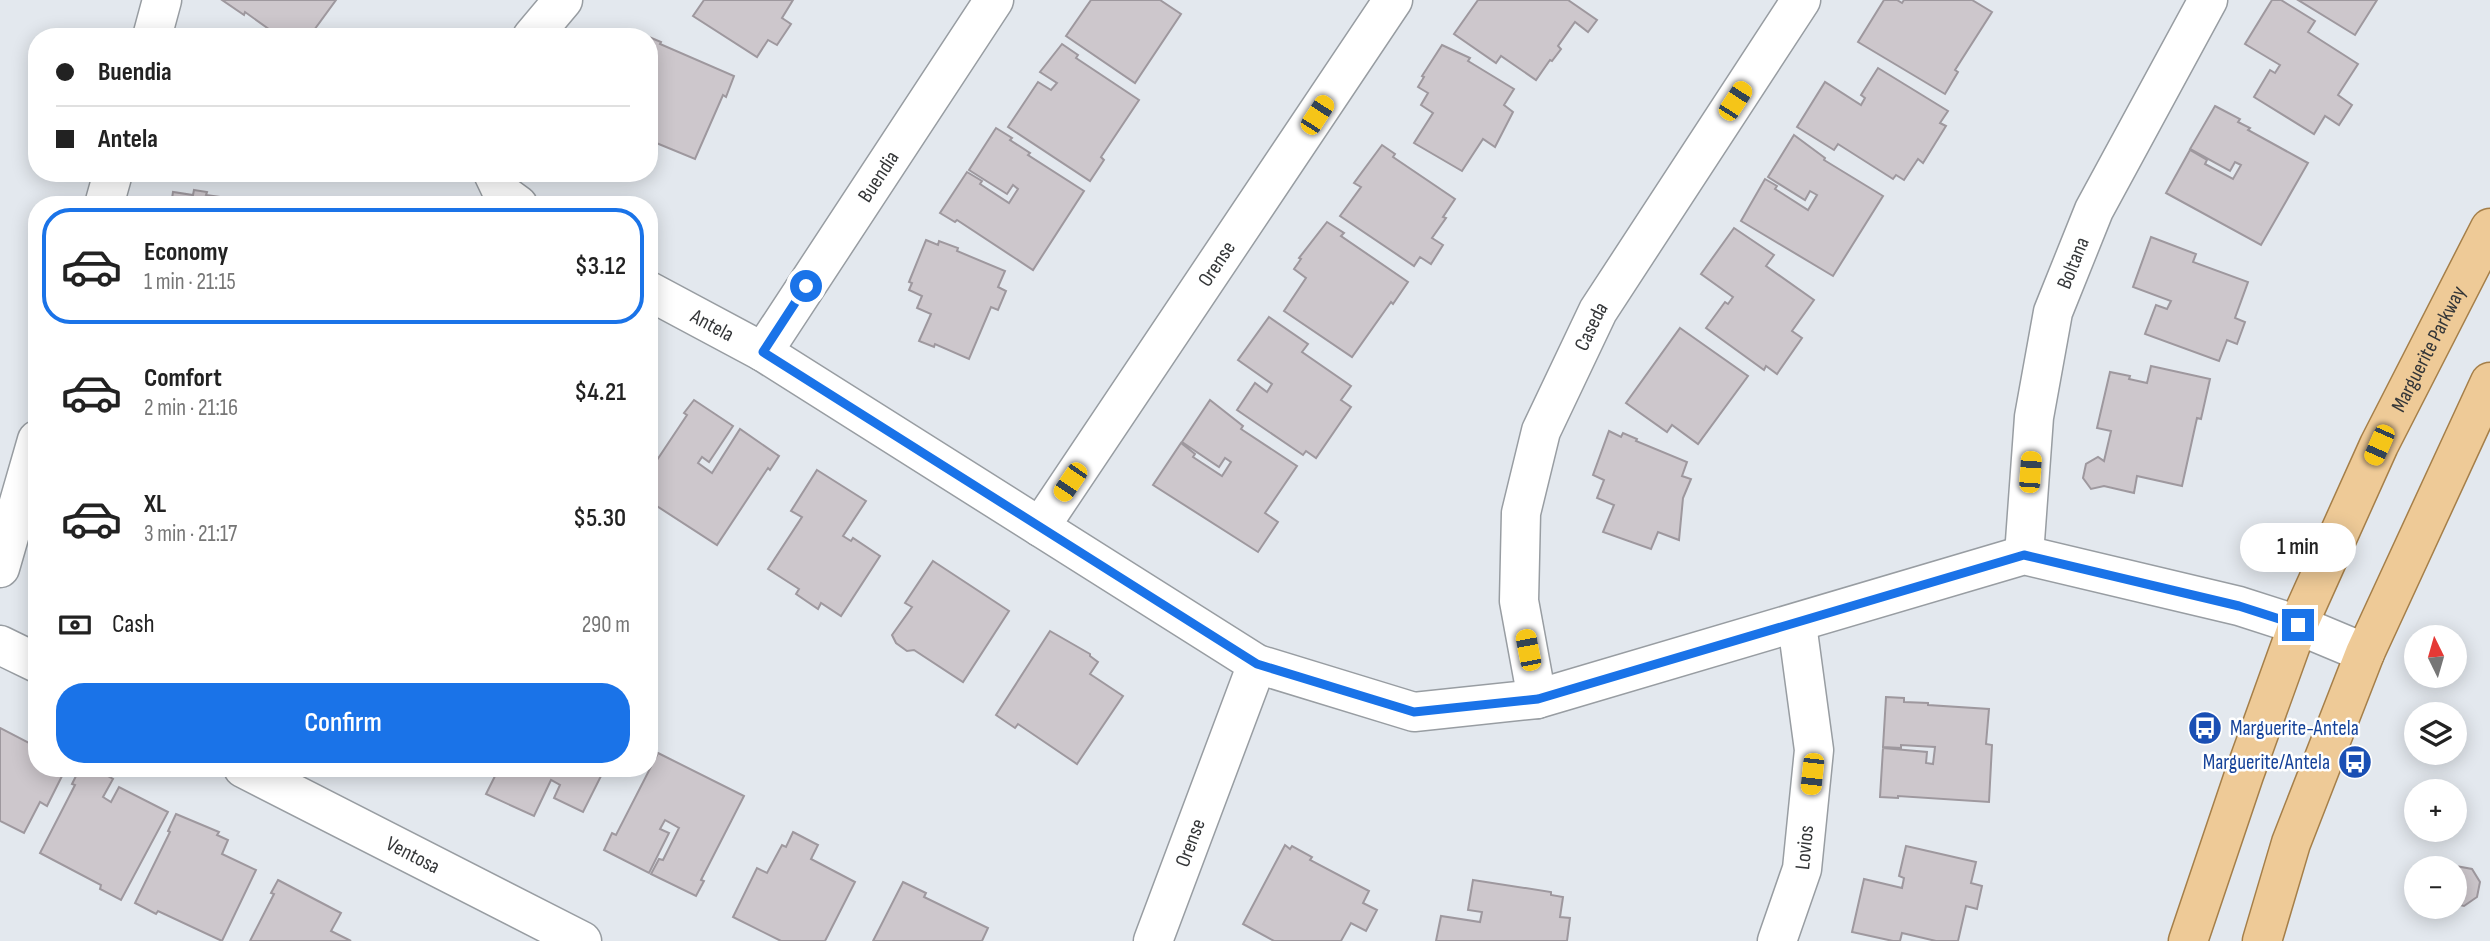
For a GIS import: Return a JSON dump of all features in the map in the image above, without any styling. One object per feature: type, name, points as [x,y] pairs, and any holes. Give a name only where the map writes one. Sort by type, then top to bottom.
[{"type":"main road","name":"Marguerite Parkway","points":[[2188,941],[2298,625],[2379,445],[2470,262],[2490,228]]},
{"type":"main road","points":[[2262,941],[2291,843],[2365,653],[2490,382]]},
{"type":"street","points":[[154,28],[162,0]]},
{"type":"street","points":[[540,28],[563,0]]},
{"type":"street","name":"Buendia","points":[[763,352],[994,0]]},
{"type":"street","name":"Orense","points":[[1040,527],[1393,0]]},
{"type":"street","name":"Caseda","points":[[1538,699],[1519,601],[1521,513],[1541,431],[1598,311],[1801,0]]},
{"type":"street","name":"Boltana","points":[[2024,555],[2034,417],[2053,312],[2094,210],[2208,0]]},
{"type":"street","name":"Antela","points":[[658,296],[763,352],[1257,664],[1414,712],[1538,699],[2024,555]]},
{"type":"street","points":[[0,568],[28,471]]},
{"type":"street","points":[[2024,555],[2239,606],[2298,625],[2365,653]]},
{"type":"street","name":"Lovios","points":[[1777,941],[1802,869],[1814,750],[1797,624]]},
{"type":"street","points":[[0,645],[28,659]]},
{"type":"street","name":"Orense","points":[[1153,941],[1257,664]]},
{"type":"street","name":"Ventosa","points":[[261,777],[582,941]]},
{"type":"building","points":[[222,0],[336,0],[316,28],[267,28],[245,12],[244,15]]},
{"type":"building","points":[[704,0],[793,0],[782,18],[791,24],[777,45],[768,40],[757,57],[693,16]]},
{"type":"building","points":[[1091,0],[1160,0],[1181,14],[1135,83],[1066,36]]},
{"type":"building","points":[[1478,0],[1568,0],[1597,20],[1588,32],[1575,22],[1558,46],[1561,49],[1536,80],[1501,56],[1496,63],[1454,34]]},
{"type":"building","points":[[1884,0],[1897,0],[1902,3],[1904,0],[1972,0],[1992,12],[1955,70],[1958,72],[1945,94],[1858,42]]},
{"type":"building","points":[[2272,0],[2281,0],[2315,21],[2308,32],[2358,64],[2338,95],[2352,105],[2339,125],[2325,116],[2314,134],[2254,97],[2270,70],[2275,73],[2280,65],[2245,44]]},
{"type":"building","points":[[2298,0],[2377,0],[2355,35]]},
{"type":"building","points":[[658,41],[660,44],[734,76],[695,159],[658,144]]},
{"type":"building","points":[[1062,44],[1078,55],[1076,58],[1139,100],[1101,157],[1104,160],[1090,181],[1008,127],[1038,82],[1051,90],[1057,83],[1040,72]]},
{"type":"building","points":[[1442,45],[1470,58],[1468,61],[1514,89],[1504,105],[1513,112],[1495,147],[1483,139],[1462,171],[1414,143],[1433,113],[1421,105],[1428,93],[1418,87]]},
{"type":"building","points":[[1878,68],[1948,111],[1940,123],[1946,126],[1923,163],[1918,159],[1904,180],[1896,175],[1893,179],[1838,144],[1834,150],[1797,127],[1825,82],[1861,105],[1865,98],[1861,95]]},
{"type":"building","points":[[2215,106],[2240,119],[2238,122],[2250,128],[2248,130],[2308,163],[2261,245],[2166,193],[2190,150],[2207,160],[2205,164],[2233,179],[2241,165],[2235,162],[2230,171],[2190,149]]},
{"type":"building","points":[[996,128],[1030,153],[1028,155],[1084,191],[1033,270],[957,220],[955,222],[940,213],[967,172],[1009,203],[1018,189],[1013,185],[1007,194],[969,170]]},
{"type":"building","points":[[1794,135],[1825,158],[1824,160],[1883,196],[1833,276],[1741,221],[1765,179],[1777,186],[1775,189],[1808,210],[1817,195],[1810,191],[1805,200],[1768,177]]},
{"type":"building","points":[[1382,145],[1395,154],[1393,157],[1455,199],[1432,238],[1443,245],[1431,264],[1420,257],[1414,266],[1340,216],[1361,187],[1354,183]]},
{"type":"building","points":[[194,190],[213,196],[172,196],[173,192],[193,195]]},
{"type":"building","points":[[1327,222],[1344,233],[1341,236],[1408,282],[1352,357],[1284,311],[1306,278],[1294,269],[1301,259],[1299,258]]},
{"type":"building","points":[[1734,228],[1774,255],[1766,266],[1814,300],[1792,331],[1802,338],[1777,374],[1766,366],[1764,370],[1706,328],[1725,302],[1728,304],[1733,297],[1701,274]]},
{"type":"building","points":[[2151,237],[2196,254],[2193,262],[2248,282],[2235,318],[2245,322],[2237,344],[2227,340],[2219,361],[2145,334],[2156,305],[2167,309],[2171,301],[2133,287]]},
{"type":"building","points":[[926,240],[938,245],[939,241],[958,248],[957,251],[1005,271],[998,287],[1006,291],[998,310],[991,307],[969,359],[935,344],[934,347],[919,341],[931,314],[917,308],[922,296],[909,290],[912,283],[909,282]]},
{"type":"building","points":[[1269,317],[1308,344],[1302,352],[1351,386],[1341,400],[1351,407],[1316,458],[1306,451],[1303,455],[1237,410],[1255,383],[1267,392],[1272,384],[1238,360]]},
{"type":"building","points":[[1680,328],[1748,376],[1698,444],[1672,425],[1667,432],[1626,403]]},
{"type":"building","points":[[2151,366],[2210,379],[2201,419],[2197,418],[2182,486],[2137,476],[2134,493],[2104,486],[2091,489],[2083,478],[2086,464],[2098,457],[2104,461],[2111,431],[2097,428],[2110,372],[2147,383]]},
{"type":"building","points":[[694,400],[733,426],[709,462],[702,457],[698,463],[712,473],[740,429],[779,456],[770,470],[768,468],[717,545],[658,507],[658,458],[687,415],[684,413]]},
{"type":"building","points":[[1210,400],[1243,426],[1241,429],[1297,466],[1265,513],[1278,522],[1258,552],[1153,485],[1181,443],[1195,454],[1193,457],[1222,476],[1231,462],[1225,458],[1219,467],[1182,442]]},
{"type":"building","points":[[1609,431],[1621,437],[1623,433],[1687,462],[1682,476],[1691,479],[1683,498],[1679,540],[1658,532],[1651,549],[1603,532],[1614,505],[1597,498],[1604,480],[1593,475]]},
{"type":"building","points":[[817,470],[866,501],[843,536],[851,541],[853,538],[880,556],[841,616],[821,603],[818,609],[796,594],[799,589],[768,569],[802,517],[791,511]]},
{"type":"building","points":[[933,561],[1009,611],[963,682],[914,650],[907,651],[896,643],[892,635],[912,607],[905,603]]},
{"type":"building","points":[[1050,631],[1090,654],[1098,662],[1090,674],[1123,696],[1077,764],[1018,724],[1015,728],[996,715]]},
{"type":"building","points":[[1886,697],[1904,698],[1904,702],[1928,705],[1989,709],[1986,744],[1992,745],[1989,802],[1880,797],[1883,748],[1927,752],[1926,763],[1933,764],[1935,747],[1883,747]]},
{"type":"building","points":[[0,728],[28,742],[28,777],[62,777],[47,806],[40,802],[24,833],[0,821]]},
{"type":"building","points":[[658,753],[744,796],[701,880],[704,881],[696,896],[651,874],[659,859],[663,860],[679,828],[665,820],[660,829],[669,833],[649,873],[604,850],[612,833],[616,835],[646,777],[658,777]]},
{"type":"building","points":[[76,777],[109,777],[113,779],[103,797],[111,802],[119,787],[168,812],[121,900],[100,889],[101,885],[40,853],[75,785],[72,784]]},
{"type":"building","points":[[494,777],[600,777],[583,812],[554,798],[560,785],[551,780],[534,816],[486,794]]},
{"type":"building","points":[[176,814],[219,832],[217,835],[228,840],[222,854],[256,870],[222,941],[135,903]]},
{"type":"building","points":[[793,832],[818,845],[811,859],[855,882],[825,941],[781,941],[733,917],[757,868],[767,873],[782,845],[786,847]]},
{"type":"building","points":[[1285,845],[1290,849],[1292,846],[1312,857],[1310,860],[1369,891],[1363,903],[1377,910],[1366,931],[1351,923],[1341,941],[1274,941],[1243,924]]},
{"type":"building","points":[[1906,846],[1976,862],[1971,883],[1982,886],[1977,909],[1966,906],[1958,941],[1936,941],[1902,933],[1900,941],[1893,941],[1852,932],[1864,879],[1902,888],[1904,878],[1899,876]]},
{"type":"building","points":[[2467,868],[2472,869],[2480,882],[2477,897],[2467,904]]},
{"type":"building","points":[[278,880],[341,913],[331,931],[351,941],[250,941],[274,894],[271,893]]},
{"type":"building","points":[[1473,880],[1551,892],[1551,895],[1563,897],[1560,917],[1570,918],[1567,941],[1436,941],[1441,916],[1480,922],[1482,912],[1468,910]]},
{"type":"building","points":[[903,882],[926,893],[924,897],[988,928],[982,941],[873,941]]},
{"type":"place","name":"Marguerite-Antela","points":[[2205,728]]},
{"type":"place","name":"Marguerite/Antela","points":[[2355,762]]},
{"type":"route","points":[[806,286],[763,352],[1257,664],[1414,712],[1538,699],[2024,555],[2239,606],[2298,625]]}]
